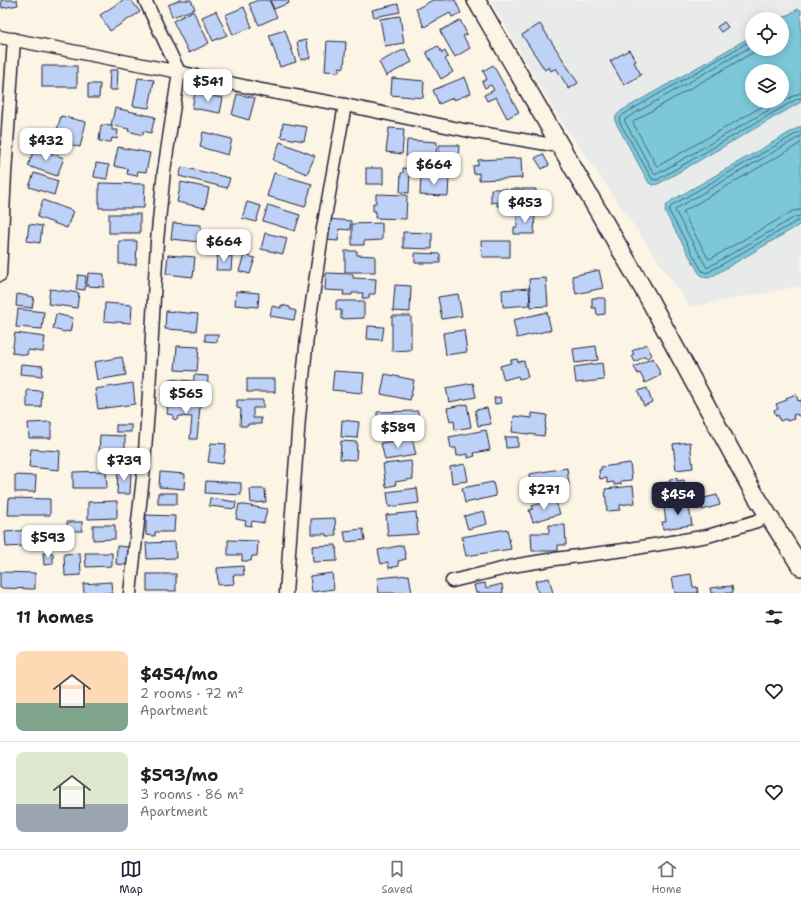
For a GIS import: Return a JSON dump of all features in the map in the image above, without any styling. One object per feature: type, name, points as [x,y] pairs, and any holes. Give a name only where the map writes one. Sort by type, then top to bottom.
[{"type":"street","points":[[130,593],[143,477],[157,242],[164,171],[179,72],[145,0]]},
{"type":"street","points":[[476,0],[649,299],[751,488],[801,567]]},
{"type":"street","points":[[0,37],[469,131],[560,146]]},
{"type":"street","points":[[0,275],[14,39]]},
{"type":"street","points":[[286,593],[299,418],[307,337],[323,228],[345,105]]},
{"type":"street","points":[[452,581],[518,565],[708,536],[757,521],[768,515]]},
{"type":"shaded area","points":[[490,0],[801,0],[801,286],[690,307],[560,119]]},
{"type":"water","points":[[798,9],[801,10],[801,102],[658,184],[653,185],[649,183],[615,121],[616,116],[621,111],[745,40],[745,56],[789,56],[789,14]]},
{"type":"water","points":[[801,126],[801,224],[709,278],[703,277],[699,273],[665,212],[666,206],[671,201]]},
{"type":"building","points":[[1,0],[17,0],[18,5],[2,8]]},
{"type":"building","points":[[123,0],[131,0],[140,12],[110,31],[100,15]]},
{"type":"building","points":[[180,0],[191,0],[195,9],[172,17],[168,5]]},
{"type":"building","points":[[258,0],[269,0],[277,17],[259,25],[249,4]]},
{"type":"building","points":[[270,0],[288,0],[289,3],[274,9]]},
{"type":"building","points":[[433,0],[455,0],[461,13],[452,17],[450,13],[424,27],[416,9]]},
{"type":"building","points":[[398,4],[400,12],[374,17],[372,10]]},
{"type":"building","points":[[244,7],[252,27],[233,35],[225,15]]},
{"type":"building","points":[[193,11],[209,43],[189,53],[173,21]]},
{"type":"building","points":[[216,11],[227,35],[213,41],[202,17]]},
{"type":"building","points":[[400,16],[404,43],[385,46],[380,19]]},
{"type":"building","points":[[460,20],[467,34],[463,36],[470,48],[455,57],[440,31]]},
{"type":"building","points":[[724,22],[728,27],[721,32],[717,27]]},
{"type":"building","points":[[540,24],[578,83],[569,89],[556,68],[551,71],[549,67],[545,70],[522,35]]},
{"type":"building","points":[[285,30],[296,62],[280,67],[269,35]]},
{"type":"building","points":[[306,40],[310,58],[301,60],[297,42]]},
{"type":"building","points":[[327,41],[346,42],[344,68],[339,67],[339,72],[325,71]]},
{"type":"building","points":[[438,46],[442,53],[445,51],[448,57],[445,59],[453,72],[441,79],[426,52]]},
{"type":"building","points":[[405,49],[412,62],[386,76],[379,62]]},
{"type":"building","points":[[629,50],[636,61],[634,62],[641,75],[624,85],[610,61]]},
{"type":"building","points":[[493,65],[519,112],[507,118],[496,97],[487,101],[484,95],[494,90],[491,85],[485,88],[482,82],[487,79],[483,71]]},
{"type":"building","points":[[42,66],[77,66],[77,87],[42,87]]},
{"type":"building","points":[[110,70],[118,70],[117,90],[109,90]]},
{"type":"building","points":[[465,77],[471,93],[439,104],[433,90]]},
{"type":"building","points":[[138,78],[154,80],[149,108],[133,106]]},
{"type":"building","points":[[392,78],[424,81],[423,98],[391,95]]},
{"type":"building","points":[[88,84],[100,84],[99,98],[88,98]]},
{"type":"building","points":[[195,93],[223,98],[220,113],[192,108]]},
{"type":"building","points":[[237,94],[255,98],[249,120],[232,115]]},
{"type":"building","points":[[115,108],[155,117],[151,133],[143,131],[143,135],[128,131],[129,129],[111,125]]},
{"type":"building","points":[[61,116],[86,122],[80,147],[71,145],[72,142],[55,137]]},
{"type":"building","points":[[283,123],[307,127],[304,141],[281,137]]},
{"type":"building","points":[[101,125],[112,126],[112,130],[118,130],[117,139],[112,138],[111,142],[99,141]]},
{"type":"building","points":[[389,128],[404,129],[402,154],[386,152]]},
{"type":"building","points":[[203,132],[232,139],[228,155],[200,147]]},
{"type":"building","points":[[407,140],[437,142],[436,158],[406,156]]},
{"type":"building","points":[[280,142],[315,156],[307,174],[273,160]]},
{"type":"building","points":[[439,145],[459,145],[458,160],[439,160]]},
{"type":"building","points":[[35,147],[64,158],[57,176],[28,166]]},
{"type":"building","points":[[118,147],[150,153],[146,172],[138,171],[137,176],[127,174],[128,169],[114,166]]},
{"type":"building","points":[[543,154],[549,165],[542,169],[535,158]]},
{"type":"building","points":[[521,158],[522,178],[479,180],[479,173],[474,174],[473,166],[478,165],[478,160]]},
{"type":"building","points":[[96,163],[109,165],[107,179],[94,177]]},
{"type":"building","points":[[182,167],[230,178],[227,188],[179,176]]},
{"type":"building","points":[[366,168],[383,168],[383,184],[366,184]]},
{"type":"building","points":[[403,168],[410,169],[409,193],[400,192],[401,173],[403,173]]},
{"type":"building","points":[[34,173],[58,181],[54,195],[29,187]]},
{"type":"building","points":[[274,173],[312,184],[305,207],[267,196]]},
{"type":"building","points":[[421,175],[449,177],[448,196],[420,195]]},
{"type":"building","points":[[181,182],[209,188],[205,208],[177,202]]},
{"type":"building","points":[[99,183],[145,184],[144,208],[99,208]]},
{"type":"building","points":[[491,189],[507,189],[507,202],[501,203],[501,206],[497,206],[497,202],[491,203]]},
{"type":"building","points":[[510,189],[536,189],[535,207],[510,207]]},
{"type":"building","points":[[376,194],[407,195],[406,219],[375,218],[376,211],[373,211],[373,203],[376,203]]},
{"type":"building","points":[[43,200],[73,211],[67,228],[37,217]]},
{"type":"building","points":[[247,202],[261,206],[256,222],[242,218]]},
{"type":"building","points":[[268,205],[300,215],[295,231],[263,221]]},
{"type":"building","points":[[517,213],[535,213],[534,234],[514,234],[514,227],[517,227]]},
{"type":"building","points":[[109,214],[140,214],[140,233],[109,233]]},
{"type":"building","points":[[329,219],[351,221],[350,230],[339,229],[338,241],[326,240]]},
{"type":"building","points":[[173,223],[201,225],[200,242],[171,239]]},
{"type":"building","points":[[382,223],[382,240],[364,241],[364,245],[352,245],[352,224]]},
{"type":"building","points":[[29,224],[42,226],[40,243],[27,241]]},
{"type":"building","points":[[403,232],[432,233],[432,249],[403,248]]},
{"type":"building","points":[[265,233],[287,238],[283,254],[261,249]]},
{"type":"building","points":[[119,241],[137,241],[136,265],[119,264]]},
{"type":"building","points":[[481,241],[510,241],[510,257],[482,257]]},
{"type":"building","points":[[345,251],[357,251],[357,255],[375,256],[375,272],[345,272]]},
{"type":"building","points":[[415,253],[440,254],[440,263],[415,263]]},
{"type":"building","points":[[168,255],[195,257],[193,277],[166,274]]},
{"type":"building","points":[[244,255],[255,258],[250,274],[239,271]]},
{"type":"building","points":[[217,256],[232,256],[231,270],[216,270]]},
{"type":"building","points":[[599,270],[603,288],[576,294],[572,276]]},
{"type":"building","points":[[88,273],[104,274],[104,287],[87,286]]},
{"type":"building","points":[[326,273],[353,274],[353,278],[376,279],[375,294],[369,294],[369,298],[362,298],[363,293],[343,295],[344,291],[325,290]]},
{"type":"building","points":[[78,275],[86,276],[85,290],[76,289]]},
{"type":"building","points":[[546,278],[548,306],[531,307],[529,279]]},
{"type":"building","points":[[395,285],[411,286],[410,312],[393,311]]},
{"type":"building","points":[[529,288],[530,305],[503,307],[502,290]]},
{"type":"building","points":[[50,289],[79,293],[77,308],[48,304]]},
{"type":"building","points":[[236,291],[259,293],[258,307],[235,305]]},
{"type":"building","points":[[17,294],[34,297],[32,308],[16,306]]},
{"type":"building","points":[[458,294],[462,316],[442,319],[438,297]]},
{"type":"building","points":[[592,298],[605,298],[605,314],[597,315],[596,308],[592,308]]},
{"type":"building","points":[[336,301],[364,301],[364,318],[341,319],[341,310],[336,310]]},
{"type":"building","points":[[105,303],[132,305],[131,323],[104,321]]},
{"type":"building","points":[[281,305],[290,307],[290,309],[296,311],[294,320],[270,316],[272,306],[281,308]]},
{"type":"building","points":[[18,309],[44,312],[42,329],[16,327]]},
{"type":"building","points":[[166,311],[198,314],[196,331],[165,329]]},
{"type":"building","points":[[547,312],[551,330],[517,338],[513,320]]},
{"type":"building","points":[[56,314],[73,318],[70,332],[53,329]]},
{"type":"building","points":[[392,316],[411,316],[411,350],[392,351]]},
{"type":"building","points":[[368,326],[384,327],[382,340],[367,339]]},
{"type":"building","points":[[464,330],[467,352],[446,355],[443,333]]},
{"type":"building","points":[[15,333],[45,337],[43,352],[28,350],[27,355],[12,353]]},
{"type":"building","points":[[205,334],[218,334],[217,342],[205,341]]},
{"type":"building","points":[[646,344],[652,355],[646,359],[645,356],[635,362],[632,356],[634,354],[632,351]]},
{"type":"building","points":[[177,346],[199,347],[197,371],[175,370]]},
{"type":"building","points":[[596,346],[598,360],[575,363],[573,349]]},
{"type":"building","points":[[122,357],[126,375],[97,380],[94,362]]},
{"type":"building","points":[[653,358],[661,375],[645,383],[640,373],[638,374],[634,367]]},
{"type":"building","points":[[517,359],[518,362],[524,361],[528,377],[519,379],[518,376],[504,380],[500,366],[511,363],[511,360]]},
{"type":"building","points":[[602,363],[604,380],[576,383],[574,367]]},
{"type":"building","points":[[21,364],[43,366],[42,376],[20,374]]},
{"type":"building","points":[[334,371],[364,373],[362,393],[332,390]]},
{"type":"building","points":[[385,374],[414,380],[410,400],[381,394]]},
{"type":"building","points":[[194,375],[208,376],[207,396],[193,395]]},
{"type":"building","points":[[169,379],[192,381],[190,396],[167,394]]},
{"type":"building","points":[[247,379],[275,379],[275,392],[247,392]]},
{"type":"building","points":[[133,383],[135,404],[98,409],[95,389]]},
{"type":"building","points":[[473,383],[476,397],[449,402],[446,388]]},
{"type":"building","points":[[647,388],[652,402],[644,406],[638,391]]},
{"type":"building","points":[[27,390],[42,391],[41,407],[27,407]]},
{"type":"building","points":[[796,394],[798,401],[801,400],[801,415],[793,415],[794,419],[780,421],[774,410],[778,409],[776,404],[787,400],[786,398]]},
{"type":"building","points":[[500,397],[501,403],[495,404],[494,398]]},
{"type":"building","points":[[237,400],[263,400],[263,408],[253,408],[253,418],[261,418],[261,424],[248,424],[248,426],[240,426],[241,409],[237,408]]},
{"type":"building","points":[[166,403],[200,406],[197,439],[190,439],[192,417],[179,416],[177,420],[173,419],[173,415],[167,414],[168,406],[165,406]]},
{"type":"building","points":[[467,404],[471,427],[455,430],[454,420],[450,421],[447,408]]},
{"type":"building","points":[[487,408],[491,424],[478,426],[475,410]]},
{"type":"building","points":[[418,411],[419,432],[378,433],[377,412]]},
{"type":"building","points":[[532,413],[547,415],[544,436],[512,432],[514,416],[532,418]]},
{"type":"building","points":[[342,420],[359,422],[357,438],[341,437]]},
{"type":"building","points":[[51,422],[51,438],[29,438],[28,423]]},
{"type":"building","points":[[116,425],[131,425],[131,432],[116,432]]},
{"type":"building","points":[[486,430],[490,450],[474,453],[475,456],[468,458],[468,454],[457,456],[456,448],[451,448],[449,437]]},
{"type":"building","points":[[100,435],[125,436],[125,454],[99,453]]},
{"type":"building","points":[[505,437],[518,437],[518,447],[506,448]]},
{"type":"building","points":[[412,438],[416,455],[385,460],[381,443]]},
{"type":"building","points":[[341,441],[357,442],[356,460],[340,459]]},
{"type":"building","points":[[690,442],[693,468],[676,470],[673,444]]},
{"type":"building","points":[[211,443],[226,444],[223,464],[208,462]]},
{"type":"building","points":[[31,449],[60,451],[59,470],[29,467]]},
{"type":"building","points":[[411,461],[413,479],[395,482],[396,485],[386,487],[383,464]]},
{"type":"building","points":[[630,463],[632,480],[621,481],[621,484],[614,485],[614,482],[607,483],[607,478],[600,479],[599,470],[601,470],[601,467]]},
{"type":"building","points":[[465,464],[468,481],[452,483],[450,467]]},
{"type":"building","points":[[567,468],[569,485],[531,491],[529,474]]},
{"type":"building","points":[[106,471],[107,488],[73,488],[73,472]]},
{"type":"building","points":[[118,471],[131,471],[130,494],[117,494]]},
{"type":"building","points":[[160,472],[185,474],[184,489],[159,487]]},
{"type":"building","points":[[15,475],[36,476],[35,492],[15,492]]},
{"type":"building","points":[[677,478],[677,481],[684,480],[686,491],[691,490],[692,497],[657,503],[654,484],[670,482],[670,479]]},
{"type":"building","points":[[206,481],[241,483],[241,495],[205,493]]},
{"type":"building","points":[[493,482],[496,496],[465,503],[462,488]]},
{"type":"building","points":[[633,486],[635,503],[620,505],[620,510],[607,511],[605,489]]},
{"type":"building","points":[[417,488],[419,503],[389,507],[387,492]]},
{"type":"building","points":[[250,489],[265,489],[266,502],[251,503]]},
{"type":"building","points":[[158,493],[177,493],[177,504],[158,504]]},
{"type":"building","points":[[717,495],[720,505],[702,510],[700,499]]},
{"type":"building","points":[[9,498],[50,499],[50,515],[8,515]]},
{"type":"building","points":[[210,498],[236,502],[235,509],[209,506]]},
{"type":"building","points":[[555,499],[560,514],[533,522],[529,510],[533,509],[532,506]]},
{"type":"building","points":[[117,501],[117,518],[88,519],[88,502]]},
{"type":"building","points":[[688,501],[692,525],[663,529],[662,522],[666,522],[664,508],[679,505],[678,502]]},
{"type":"building","points":[[239,504],[267,509],[264,523],[252,521],[251,526],[245,525],[246,521],[236,519]]},
{"type":"building","points":[[484,511],[487,524],[468,529],[464,516]]},
{"type":"building","points":[[416,512],[418,534],[388,536],[386,515]]},
{"type":"building","points":[[146,515],[175,516],[174,532],[155,532],[155,536],[146,535]]},
{"type":"building","points":[[335,518],[336,536],[311,534],[311,519]]},
{"type":"building","points":[[67,522],[82,522],[82,531],[67,531]]},
{"type":"building","points":[[93,525],[115,525],[115,539],[93,540]]},
{"type":"building","points":[[549,525],[565,525],[566,545],[558,545],[558,551],[532,551],[531,533],[549,533]]},
{"type":"building","points":[[42,529],[43,545],[6,547],[5,532]]},
{"type":"building","points":[[363,529],[365,540],[346,542],[344,531]]},
{"type":"building","points":[[507,529],[511,549],[466,556],[462,537]]},
{"type":"building","points":[[50,530],[60,531],[59,545],[49,544]]},
{"type":"building","points":[[228,540],[258,541],[257,556],[252,556],[251,561],[242,561],[242,555],[228,555]]},
{"type":"building","points":[[175,542],[176,558],[147,559],[146,543]]},
{"type":"building","points":[[336,545],[337,561],[313,562],[312,546]]},
{"type":"building","points":[[403,545],[406,559],[398,561],[399,566],[389,568],[388,562],[381,564],[378,550]]},
{"type":"building","points":[[117,546],[128,547],[127,565],[116,564]]},
{"type":"building","points":[[43,553],[53,553],[53,564],[44,565]]},
{"type":"building","points":[[80,553],[81,575],[65,576],[64,554]]},
{"type":"building","points":[[85,553],[112,553],[112,566],[86,567]]},
{"type":"building","points":[[243,566],[244,575],[233,575],[234,584],[218,585],[217,568]]},
{"type":"building","points":[[0,572],[35,573],[35,589],[0,588]]},
{"type":"building","points":[[332,573],[334,589],[312,592],[310,576]]},
{"type":"building","points":[[147,574],[176,574],[176,591],[147,591]]},
{"type":"building","points":[[691,574],[693,587],[697,587],[698,593],[675,593],[672,577]]},
{"type":"building","points":[[409,575],[412,593],[379,593],[377,578]]},
{"type":"building","points":[[549,578],[553,593],[538,593],[535,581]]},
{"type":"building","points":[[111,582],[112,593],[84,593],[83,584]]},
{"type":"building","points":[[485,583],[486,588],[502,584],[503,593],[476,593],[474,585]]},
{"type":"building","points":[[732,586],[733,593],[711,593],[710,588]]}]
